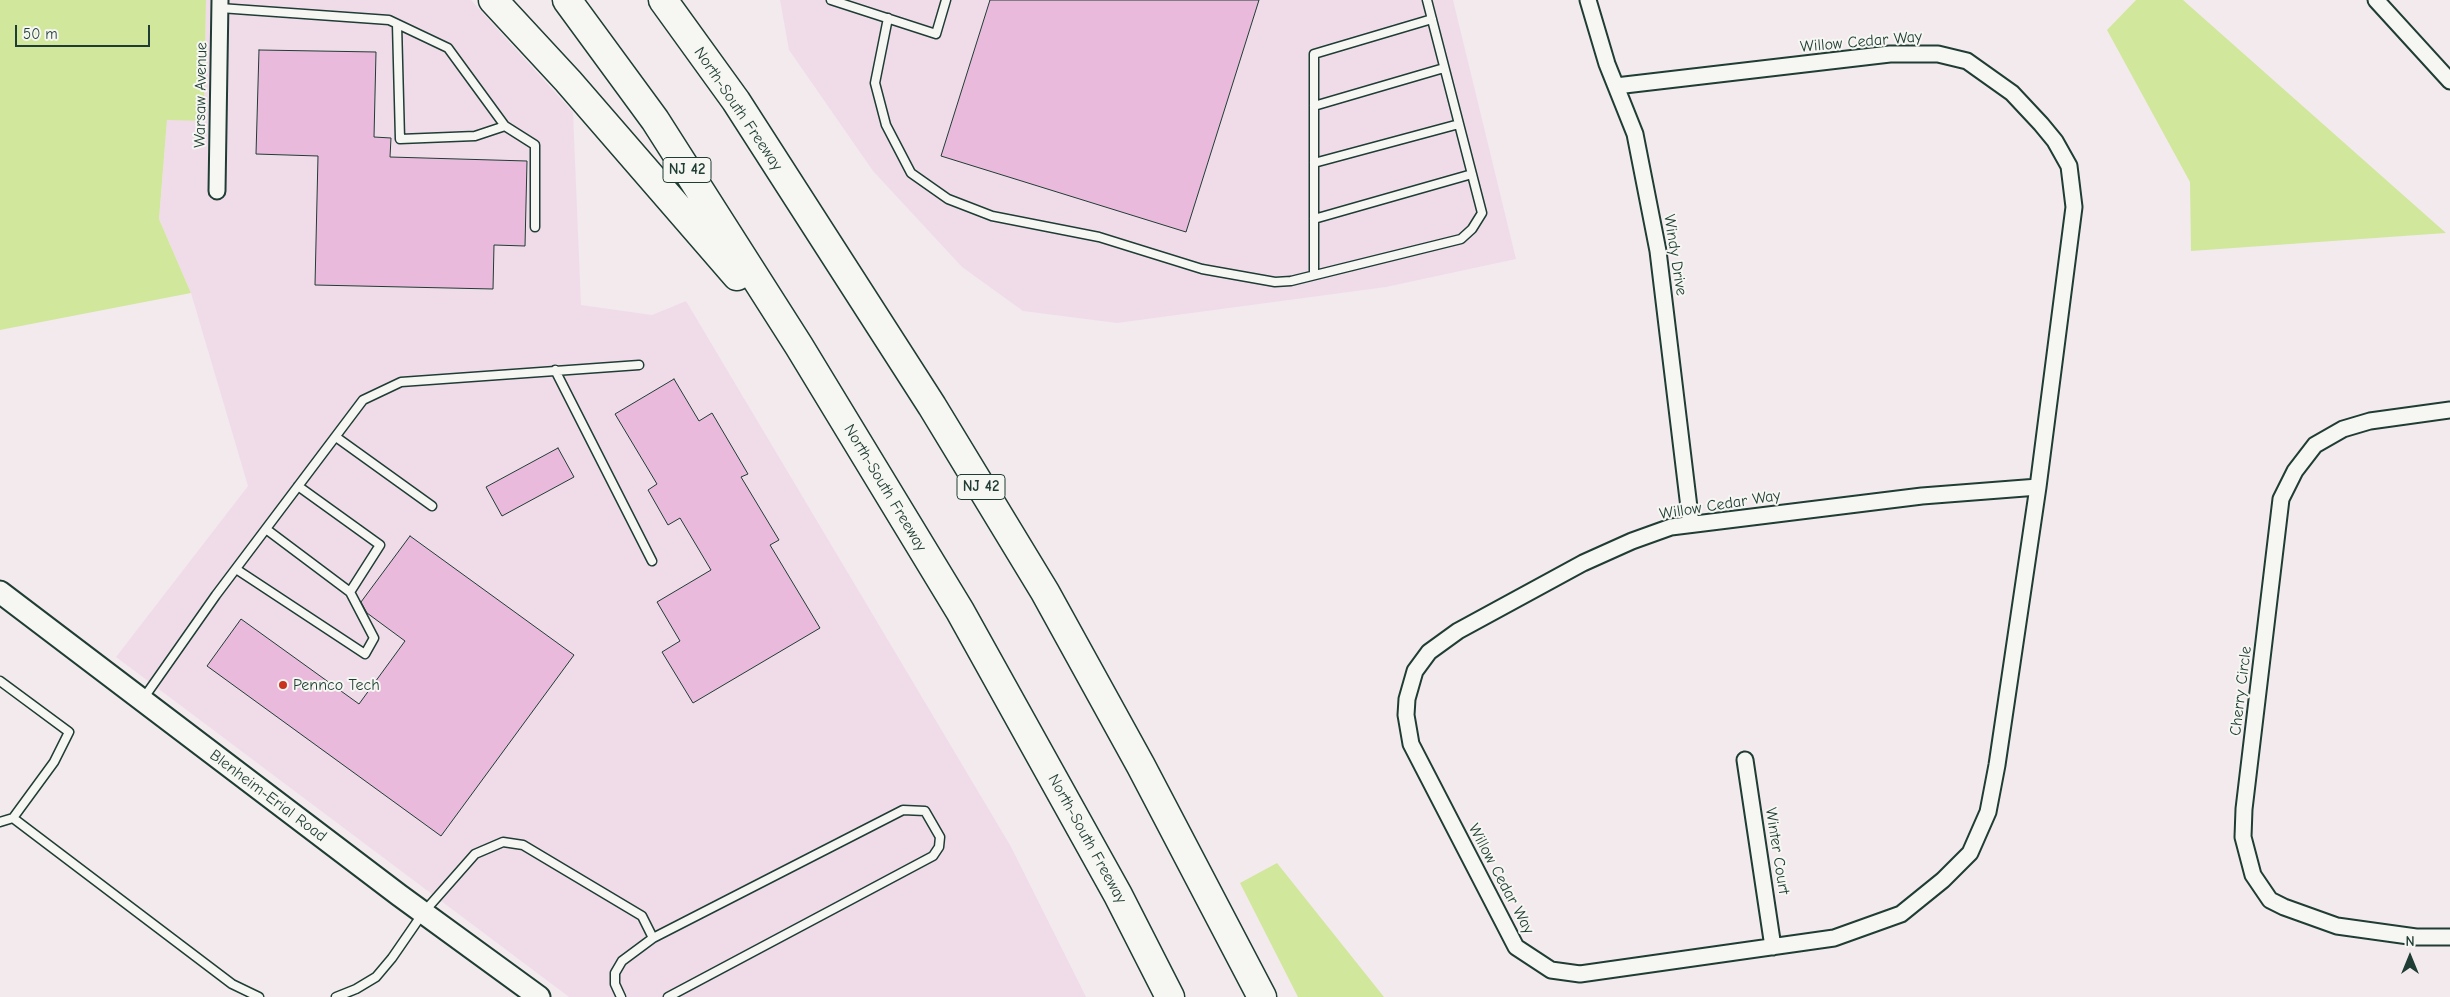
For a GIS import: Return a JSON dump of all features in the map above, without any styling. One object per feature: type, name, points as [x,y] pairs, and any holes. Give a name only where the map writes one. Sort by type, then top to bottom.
[{"type":"highway","points":[[493,0],[568,81],[799,346]]},
{"type":"highway","name":"North-South Freeway","points":[[567,0],[655,120],[799,346],[960,611],[1118,895],[1170,997]]},
{"type":"highway","name":"North-South Freeway","points":[[663,0],[736,101],[932,406],[1045,592],[1141,766],[1262,997]]},
{"type":"main road","name":"Blenheim-Erial Road","points":[[0,592],[423,913],[539,997]]},
{"type":"street","name":"Windy Drive","points":[[1588,0],[1616,86],[1635,134],[1658,251],[1691,524]]},
{"type":"street","points":[[2376,0],[2450,81]]},
{"type":"street","name":"Warsaw Avenue","points":[[217,191],[220,4]]},
{"type":"street","name":"Willow Cedar Way","points":[[1616,86],[1890,54],[1938,54],[1967,62],[2012,93],[2055,141],[2069,166],[2074,207],[2038,487],[1997,764],[1988,812],[1970,853],[1944,880],[1901,914],[1834,938],[1580,974],[1552,970],[1516,947],[1411,744],[1406,715],[1407,699],[1415,671],[1428,652],[1458,632],[1583,563],[1632,541],[1671,527],[1922,496],[2038,487]]},
{"type":"street","name":"Cherry Circle","points":[[2450,410],[2370,421],[2343,429],[2315,445],[2296,472],[2281,499],[2244,810],[2243,837],[2253,874],[2270,900],[2284,907],[2337,926],[2416,937],[2450,937]]},
{"type":"street","name":"Winter Court","points":[[1745,760],[1773,947]]},
{"type":"lane","points":[[831,0],[936,34],[946,0]]},
{"type":"lane","points":[[888,18],[874,83],[886,125],[912,173],[948,199],[992,216],[1099,237],[1202,270],[1275,282],[1314,275],[1461,239],[1472,229],[1482,212],[1427,0]]},
{"type":"lane","points":[[220,4],[389,20],[448,48],[505,126],[535,145],[535,227]]},
{"type":"lane","points":[[1314,275],[1314,54],[1432,19]]},
{"type":"lane","points":[[398,24],[400,139],[475,136],[505,126]]},
{"type":"lane","points":[[1314,106],[1444,68]]},
{"type":"lane","points":[[1314,163],[1459,124]]},
{"type":"lane","points":[[1314,219],[1472,174]]},
{"type":"lane","points":[[142,701],[236,568],[363,400],[401,382],[638,365]]},
{"type":"lane","points":[[555,370],[652,561]]},
{"type":"lane","points":[[336,437],[432,506]]},
{"type":"lane","points":[[298,486],[380,546],[350,592]]},
{"type":"lane","points":[[236,568],[365,654],[374,638],[350,592],[266,529]]},
{"type":"lane","points":[[0,681],[69,732],[54,762],[13,818],[0,822]]},
{"type":"lane","points":[[621,997],[614,984],[614,973],[622,961],[653,938],[903,810],[925,811],[940,837],[939,847],[933,856],[668,997]]},
{"type":"lane","points":[[13,818],[232,984],[259,997]]},
{"type":"lane","points":[[336,997],[356,989],[376,977],[392,958],[423,913],[475,854],[503,842],[523,846],[642,916],[653,938]]},
{"type":"shaded area","points":[[206,0],[471,0],[573,112],[581,305],[652,315],[686,301],[1010,845],[1086,997],[569,997],[116,657],[248,486],[191,293],[159,219],[167,119],[204,121]]},
{"type":"shaded area","points":[[780,0],[1453,0],[1516,259],[1386,287],[1117,323],[1023,311],[962,267],[873,171],[789,50]]},
{"type":"green space","points":[[0,0],[206,0],[204,121],[167,120],[159,219],[191,293],[0,330]]},
{"type":"green space","points":[[2136,0],[2183,0],[2446,233],[2191,251],[2190,182],[2107,30]]},
{"type":"green space","points":[[1277,863],[1384,997],[1298,997],[1240,883]]},
{"type":"building","points":[[990,0],[1259,0],[1186,232],[941,156]]},
{"type":"building","points":[[259,50],[376,52],[374,137],[391,138],[390,157],[527,161],[525,246],[494,245],[493,289],[315,285],[318,156],[256,154]]},
{"type":"building","points":[[674,379],[699,421],[712,413],[748,474],[741,477],[779,540],[770,545],[820,628],[693,703],[662,652],[680,641],[657,602],[711,570],[680,518],[668,525],[648,490],[657,484],[615,414]]},
{"type":"building","points":[[558,448],[574,477],[502,516],[486,487]]},
{"type":"building","name":"Pennco Tech","points":[[410,536],[574,655],[441,836],[207,666],[241,619],[359,704],[405,641],[367,613],[361,602]]},
{"type":"place","name":"Pennco Tech","points":[[283,685]]}]
